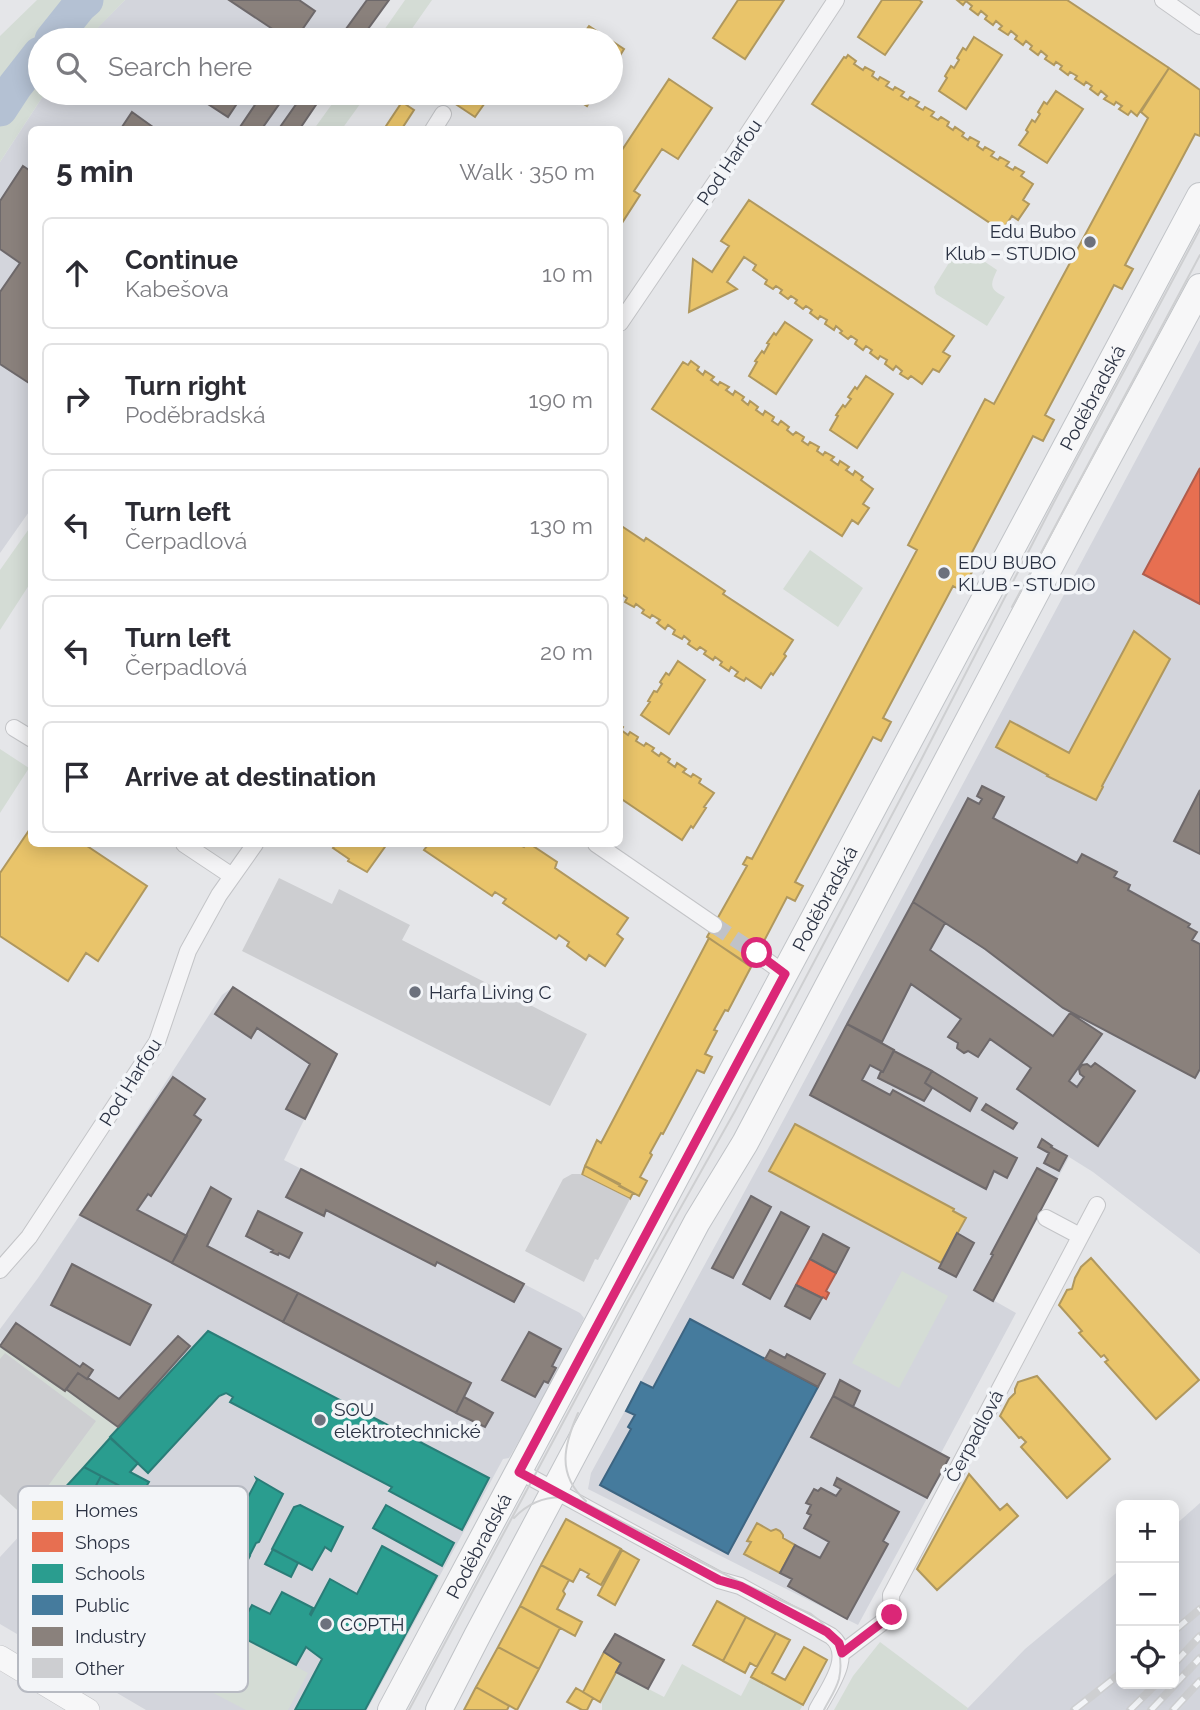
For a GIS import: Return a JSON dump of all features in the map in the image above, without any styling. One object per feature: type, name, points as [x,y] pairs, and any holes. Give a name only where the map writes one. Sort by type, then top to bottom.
[{"type":"main road","name":"Poděbradská","points":[[391,1710],[1200,196]]},
{"type":"main road","name":"Poděbradská","points":[[439,1710],[697,1222],[745,1143],[1070,527],[1200,287]]},
{"type":"main road","points":[[0,1657],[18,1668]]},
{"type":"main road","points":[[58,1692],[88,1710]]},
{"type":"street","name":"Pod Harfou","points":[[623,319],[836,0]]},
{"type":"street","points":[[1163,0],[1184,6],[1200,26]]},
{"type":"street","points":[[436,126],[443,114]]},
{"type":"street","points":[[14,728],[28,737]]},
{"type":"street","points":[[188,847],[232,876]]},
{"type":"street","name":"Pod Harfou","points":[[0,1270],[29,1237],[157,1042],[188,951],[219,895],[254,847]]},
{"type":"street","points":[[600,847],[713,925]]},
{"type":"street","points":[[757,953],[785,974]]},
{"type":"street","name":"Čerpadlová","points":[[839,1646],[892,1615],[891,1595],[1097,1205]]},
{"type":"street","points":[[1046,1218],[1080,1236]]},
{"type":"street","points":[[519,1472],[719,1580],[740,1586],[827,1632],[839,1646],[840,1664],[817,1710]]},
{"type":"shaded area","points":[[37,0],[125,0],[98,28],[28,28],[28,105],[37,105],[0,162],[0,36]]},
{"type":"shaded area","points":[[125,0],[389,0],[369,28],[97,28]]},
{"type":"shaded area","points":[[405,0],[432,0],[412,28],[385,28]]},
{"type":"shaded area","points":[[37,105],[316,105],[301,126],[28,126],[28,513],[0,553],[0,162]]},
{"type":"shaded area","points":[[331,105],[359,105],[344,126],[316,126]]},
{"type":"shaded area","points":[[960,245],[997,270],[992,286],[1005,297],[987,326],[936,294],[934,287]]},
{"type":"shaded area","points":[[1200,340],[1200,1254],[1093,1172],[1069,1157],[993,1300],[1016,1313],[941,1453],[949,1458],[858,1625],[588,1489],[591,1473],[776,1134]]},
{"type":"shaded area","points":[[28,530],[28,587],[0,630],[0,570]]},
{"type":"shaded area","points":[[810,550],[863,588],[838,627],[783,589]]},
{"type":"shaded area","points":[[0,749],[28,770],[0,813]]},
{"type":"shaded area","points":[[233,987],[337,1054],[284,1160],[580,1313],[584,1318],[556,1377],[509,1458],[503,1459],[367,1710],[146,1710],[115,1692],[248,1692],[248,1486],[65,1486],[119,1428],[0,1346],[0,1329],[80,1215],[222,995]]},
{"type":"shaded area","points":[[902,1271],[948,1296],[899,1388],[852,1363]]},
{"type":"shaded area","points":[[0,1346],[119,1428],[65,1486],[18,1486],[18,1511],[0,1494]]},
{"type":"shaded area","points":[[1200,1503],[1200,1710],[966,1710],[1025,1649],[1116,1573],[1116,1689],[1179,1689],[1179,1522]]},
{"type":"shaded area","points":[[18,1537],[18,1635],[0,1624],[0,1557]]},
{"type":"shaded area","points":[[248,1641],[308,1673],[288,1710],[246,1710],[211,1692],[248,1692]]},
{"type":"shaded area","points":[[880,1642],[968,1709],[834,1710],[853,1676]]},
{"type":"shaded area","points":[[682,1664],[741,1696],[751,1677],[803,1705],[800,1710],[602,1710],[600,1702],[616,1672],[664,1697]]},
{"type":"building: Homes","points":[[738,0],[784,0],[745,59],[713,38]]},
{"type":"building: Homes","points":[[882,0],[922,2],[885,55],[858,37]]},
{"type":"building: Homes","points":[[957,0],[1067,0],[1169,68],[1137,116],[1131,111],[1128,115],[1119,109],[1122,106],[1116,102],[1114,105],[1104,99],[1107,96],[1101,91],[1098,95],[1090,89],[1092,86],[1086,82],[1084,85],[1075,79],[1077,76],[1070,72],[1068,75],[1060,69],[1062,66],[1056,62],[1054,65],[1045,59],[1047,56],[1041,51],[1038,55],[1030,49],[1032,46],[1026,41],[1023,45],[1015,39],[1017,36],[1011,31],[1008,35],[999,29],[1002,26],[996,21],[993,25],[985,19],[987,16],[981,11],[978,15],[970,9],[972,6],[966,1],[963,5]]},
{"type":"building: Homes","points":[[974,37],[1002,55],[966,109],[939,91],[951,66],[954,68],[963,48],[966,50]]},
{"type":"building: Homes","points":[[848,55],[856,61],[854,64],[863,70],[865,67],[874,72],[872,76],[878,80],[880,77],[889,82],[886,86],[904,92],[901,96],[919,102],[916,106],[934,112],[931,116],[938,120],[941,117],[949,122],[947,126],[953,130],[955,127],[964,133],[962,136],[968,140],[970,137],[979,142],[977,146],[983,150],[985,147],[994,152],[991,156],[1009,162],[1006,166],[1024,172],[1021,176],[1033,184],[1023,200],[1029,204],[1018,220],[1012,216],[1002,231],[812,104]]},
{"type":"building: Homes","points":[[1169,68],[1200,90],[1200,136],[1195,134],[1125,265],[1133,269],[1122,289],[1114,285],[1045,415],[1054,420],[1043,441],[1033,436],[965,565],[973,570],[962,591],[953,586],[883,718],[891,722],[881,741],[873,737],[795,882],[803,886],[795,901],[787,897],[751,966],[707,937],[747,866],[743,864],[747,857],[752,859],[917,550],[908,545],[985,399],[994,404],[1148,118],[1141,112]]},
{"type":"building: Homes","points":[[669,79],[712,108],[678,159],[662,149],[634,191],[640,195],[623,221],[623,148]]},
{"type":"building: Homes","points":[[1056,91],[1083,109],[1047,163],[1019,145],[1032,120],[1035,122],[1040,114],[1038,112],[1044,102],[1047,104]]},
{"type":"building: Homes","points":[[400,105],[406,105],[414,110],[404,126],[386,126]]},
{"type":"building: Homes","points":[[457,105],[483,105],[475,117]]},
{"type":"building: Homes","points":[[749,200],[954,336],[943,352],[950,356],[939,372],[933,369],[922,384],[911,376],[908,379],[900,374],[902,371],[896,366],[893,370],[885,364],[887,360],[880,356],[878,359],[870,353],[872,350],[866,346],[863,350],[855,344],[857,340],[851,336],[848,339],[836,326],[834,330],[825,324],[827,320],[820,316],[818,319],[806,306],[803,309],[791,296],[788,299],[776,286],[773,289],[765,284],[767,280],[753,270],[756,265],[744,257],[727,282],[737,289],[689,312],[693,259],[712,272],[729,246],[721,241]]},
{"type":"building: Homes","points":[[785,322],[812,340],[776,394],[749,376],[757,362],[755,361],[769,344],[767,343]]},
{"type":"building: Homes","points":[[691,361],[699,367],[697,370],[703,375],[705,371],[714,377],[711,380],[718,385],[720,382],[729,387],[726,390],[733,395],[735,391],[744,397],[742,400],[748,405],[750,401],[763,415],[765,411],[774,417],[772,421],[778,425],[781,421],[789,427],[787,430],[793,435],[796,432],[804,437],[802,441],[819,447],[817,451],[834,457],[831,460],[838,465],[840,461],[849,467],[846,470],[853,475],[855,471],[863,477],[861,480],[873,489],[863,504],[869,508],[858,524],[852,520],[842,536],[652,409],[683,362],[688,365]]},
{"type":"building: Homes","points":[[866,376],[893,394],[857,448],[830,430],[838,416],[836,415],[851,399],[848,397]]},
{"type":"building: Homes","points":[[623,527],[644,541],[646,538],[725,591],[723,594],[793,640],[784,654],[786,656],[761,688],[746,678],[744,681],[735,676],[738,672],[731,667],[729,671],[720,665],[722,662],[715,657],[713,660],[704,654],[706,651],[700,647],[697,650],[688,644],[690,641],[684,636],[682,639],[673,634],[675,630],[668,625],[665,629],[657,623],[660,620],[642,613],[644,610],[636,604],[634,607],[625,602],[627,598],[623,595]]},
{"type":"building: Homes","points":[[1134,631],[1170,659],[1096,800],[996,747],[1010,721],[1069,753]]},
{"type":"building: Homes","points":[[678,661],[705,680],[669,734],[641,715],[654,691],[657,692],[662,684],[660,682],[666,673],[669,675]]},
{"type":"building: Homes","points":[[623,731],[638,737],[636,741],[654,748],[652,751],[670,759],[668,762],[675,767],[677,763],[686,769],[683,772],[691,777],[693,774],[701,779],[699,783],[714,793],[693,828],[691,826],[682,840],[623,800]]},
{"type":"building: Homes","points":[[28,832],[28,847],[88,847],[147,886],[98,961],[86,953],[68,981],[0,936],[0,873]]},
{"type":"building: Homes","points":[[334,847],[385,847],[367,872]]},
{"type":"building: Homes","points":[[426,847],[534,847],[557,862],[555,868],[628,918],[617,934],[623,939],[605,966],[589,955],[586,960],[567,946],[569,942],[559,935],[556,939],[503,903],[506,899],[495,892],[492,896],[424,850]]},
{"type":"building: Homes","points":[[709,938],[751,967],[728,1011],[725,1010],[714,1030],[717,1031],[705,1054],[712,1057],[704,1073],[697,1070],[650,1153],[652,1155],[640,1177],[647,1181],[639,1196],[585,1166],[597,1140],[601,1143]]},
{"type":"building: Homes","points":[[795,1124],[954,1209],[953,1211],[966,1218],[941,1263],[769,1171]]},
{"type":"building: Homes","points":[[585,1166],[633,1193],[630,1199],[582,1175]]},
{"type":"building: Homes","points":[[1091,1258],[1199,1380],[1156,1419],[1105,1362],[1108,1360],[1104,1355],[1101,1357],[1079,1333],[1082,1331],[1059,1305],[1067,1290],[1072,1289],[1081,1267]]},
{"type":"building: Homes","points":[[1037,1376],[1110,1459],[1067,1498],[1021,1447],[1026,1442],[1019,1438],[1000,1416],[1015,1393],[1018,1382]]},
{"type":"building: Homes","points":[[969,1474],[1000,1510],[1007,1504],[1018,1516],[937,1590],[917,1569]]},
{"type":"building: Homes","points":[[566,1519],[621,1549],[601,1585],[587,1577],[589,1574],[580,1569],[573,1582],[541,1565]]},
{"type":"building: Homes","points":[[757,1523],[771,1531],[780,1531],[783,1538],[795,1545],[780,1573],[744,1554],[751,1542],[747,1541]]},
{"type":"building: Homes","points":[[622,1550],[639,1560],[615,1605],[598,1595]]},
{"type":"building: Homes","points":[[541,1565],[569,1580],[557,1609],[582,1622],[575,1636],[520,1606]]},
{"type":"building: Homes","points":[[717,1601],[746,1617],[723,1661],[693,1645]]},
{"type":"building: Homes","points":[[520,1606],[560,1628],[539,1669],[498,1647]]},
{"type":"building: Homes","points":[[746,1617],[776,1633],[757,1667],[750,1663],[745,1673],[723,1661]]},
{"type":"building: Homes","points":[[776,1633],[790,1640],[772,1673],[785,1680],[804,1647],[827,1660],[803,1705],[751,1677]]},
{"type":"building: Homes","points":[[498,1647],[539,1669],[517,1710],[476,1687]]},
{"type":"building: Homes","points":[[604,1652],[621,1663],[600,1702],[583,1692]]},
{"type":"building: Homes","points":[[476,1687],[509,1706],[507,1710],[464,1710]]},
{"type":"building: Homes","points":[[576,1688],[593,1698],[587,1710],[567,1702]]},
{"type":"building: Shops","points":[[1200,468],[1200,604],[1143,574]]},
{"type":"building: Shops","points":[[810,1259],[836,1273],[826,1291],[829,1293],[826,1299],[796,1285]]},
{"type":"building: Schools","name":"SOU elektrotechnické","points":[[208,1331],[489,1478],[462,1530],[389,1491],[392,1487],[230,1402],[233,1397],[226,1393],[219,1396],[148,1473],[110,1437]]},
{"type":"building: Schools","points":[[110,1438],[138,1463],[130,1472],[149,1482],[147,1486],[119,1486],[84,1467]]},
{"type":"building: Schools","points":[[84,1467],[101,1476],[96,1486],[66,1486]]},
{"type":"building: Schools","points":[[101,1476],[120,1486],[96,1486]]},
{"type":"building: Schools","points":[[256,1478],[283,1494],[250,1555],[248,1497]]},
{"type":"building: Schools","points":[[300,1505],[343,1527],[331,1551],[325,1547],[312,1570],[272,1549],[294,1507]]},
{"type":"building: Schools","points":[[386,1505],[454,1543],[442,1566],[373,1528]]},
{"type":"building: Schools","name":"COPTH","points":[[382,1546],[437,1576],[365,1710],[295,1710],[322,1659],[306,1647],[296,1665],[248,1640],[248,1612],[252,1605],[270,1614],[282,1592],[313,1608],[311,1615],[330,1579],[357,1594]]},
{"type":"building: Schools","points":[[273,1549],[298,1563],[291,1577],[265,1564]]},
{"type":"building: Public","points":[[690,1319],[818,1387],[728,1554],[600,1485],[631,1429],[628,1427],[635,1415],[626,1411],[641,1382],[653,1388]]},
{"type":"building: Industry","points":[[229,0],[299,0],[315,11],[303,28],[271,28]]},
{"type":"building: Industry","points":[[367,0],[389,0],[369,28],[347,28]]},
{"type":"building: Industry","points":[[210,105],[236,105],[228,117]]},
{"type":"building: Industry","points":[[255,105],[279,105],[264,126],[241,126]]},
{"type":"building: Industry","points":[[296,105],[316,105],[302,126],[281,126]]},
{"type":"building: Industry","points":[[132,112],[151,126],[123,126]]},
{"type":"building: Industry","points":[[23,166],[28,169],[28,382],[0,364],[0,292],[20,263],[0,249],[0,201]]},
{"type":"building: Industry","points":[[982,786],[1004,797],[993,818],[1077,863],[1082,854],[1117,872],[1114,877],[1130,885],[1128,890],[1190,924],[1188,927],[1197,932],[1192,940],[1200,944],[1200,1069],[1195,1078],[1063,1008],[985,949],[913,902],[968,798],[979,804],[982,799],[977,796]]},
{"type":"building: Industry","points":[[1200,790],[1200,854],[1174,841]]},
{"type":"building: Industry","points":[[913,902],[945,923],[930,950],[1053,1036],[1070,1013],[1102,1034],[1069,1081],[1077,1087],[1084,1077],[1079,1069],[1082,1065],[1091,1067],[1095,1063],[1135,1091],[1098,1146],[1017,1089],[1031,1068],[990,1039],[978,1057],[957,1048],[958,1043],[948,1037],[961,1019],[911,984],[882,1042],[847,1024]]},
{"type":"building: Industry","points":[[233,987],[337,1054],[305,1119],[286,1109],[310,1064],[257,1028],[251,1038],[215,1014]]},
{"type":"building: Industry","points":[[847,1024],[894,1050],[883,1072],[870,1065],[862,1080],[890,1095],[893,1090],[1017,1158],[1007,1178],[994,1171],[986,1189],[810,1095]]},
{"type":"building: Industry","points":[[894,1051],[932,1071],[925,1083],[932,1088],[924,1101],[878,1078]]},
{"type":"building: Industry","points":[[932,1071],[977,1098],[970,1111],[925,1083]]},
{"type":"building: Industry","points":[[173,1077],[205,1099],[194,1115],[201,1120],[151,1196],[148,1194],[137,1210],[187,1236],[172,1263],[80,1215]]},
{"type":"building: Industry","points":[[986,1104],[1017,1123],[1013,1129],[982,1110]]},
{"type":"building: Industry","points":[[1042,1139],[1067,1156],[1059,1171],[1044,1163],[1049,1153],[1038,1147]]},
{"type":"building: Industry","points":[[1037,1168],[1057,1179],[993,1301],[974,1290]]},
{"type":"building: Industry","points":[[301,1169],[524,1284],[514,1302],[437,1262],[435,1266],[326,1210],[324,1216],[286,1197]]},
{"type":"building: Industry","points":[[211,1187],[231,1199],[207,1246],[298,1293],[283,1322],[172,1263]]},
{"type":"building: Industry","points":[[751,1196],[771,1207],[733,1278],[712,1268]]},
{"type":"building: Industry","points":[[258,1211],[302,1233],[289,1258],[271,1252],[273,1250],[246,1236]]},
{"type":"building: Industry","points":[[781,1212],[809,1227],[770,1299],[743,1284]]},
{"type":"building: Industry","points":[[957,1233],[974,1243],[956,1277],[939,1268]]},
{"type":"building: Industry","points":[[823,1234],[849,1248],[836,1273],[810,1259]]},
{"type":"building: Industry","points":[[72,1264],[151,1305],[130,1345],[51,1305]]},
{"type":"building: Industry","points":[[796,1285],[822,1298],[810,1319],[785,1306]]},
{"type":"building: Industry","points":[[298,1293],[471,1383],[456,1413],[283,1322]]},
{"type":"building: Industry","points":[[16,1323],[80,1367],[83,1363],[93,1370],[87,1379],[78,1373],[65,1391],[0,1346]]},
{"type":"building: Industry","points":[[529,1332],[561,1349],[552,1366],[556,1368],[548,1383],[544,1381],[535,1397],[502,1380]]},
{"type":"building: Industry","points":[[178,1336],[190,1346],[118,1427],[66,1389],[78,1373],[119,1399]]},
{"type":"building: Industry","points":[[770,1350],[785,1358],[787,1354],[825,1374],[818,1387],[765,1359]]},
{"type":"building: Industry","points":[[840,1380],[860,1391],[853,1407],[833,1396]]},
{"type":"building: Industry","points":[[833,1396],[949,1458],[927,1498],[811,1437]]},
{"type":"building: Industry","points":[[464,1397],[493,1413],[485,1427],[456,1413]]},
{"type":"building: Industry","points":[[837,1478],[899,1512],[883,1541],[888,1544],[847,1619],[788,1586],[792,1579],[780,1573],[795,1545],[820,1558],[829,1542],[804,1528],[811,1515],[807,1513],[811,1505],[806,1503],[814,1489],[818,1491],[821,1488],[836,1496],[841,1489],[834,1485]]},
{"type":"building: Industry","points":[[615,1634],[664,1660],[648,1689],[616,1672],[621,1663],[604,1652]]},
{"type":"building: Other","name":"Harfa Living C","points":[[279,878],[332,904],[339,889],[410,925],[402,940],[587,1034],[550,1106],[242,951]]},
{"type":"building: Other","points":[[572,1174],[580,1174],[630,1199],[584,1282],[525,1251],[563,1179]]},
{"type":"building: Other","points":[[5,1353],[96,1421],[48,1486],[18,1486],[18,1511],[0,1494],[0,1359]]},
{"type":"waterway","points":[[62,28],[86,0]]},
{"type":"waterway","points":[[0,109],[28,69]]},
{"type":"tunnel","points":[[714,925],[756,953]]},
{"type":"tram line","points":[[409,1710],[627,1303],[735,1111],[1200,229]]},
{"type":"tram line","points":[[1012,607],[1200,255]]},
{"type":"tram line","points":[[578,1413],[569,1436],[566,1459],[570,1480],[586,1501]]},
{"type":"tram line","points":[[514,1518],[542,1500],[559,1497],[577,1499],[740,1582],[811,1614],[831,1634],[840,1659],[839,1679],[824,1710]]},
{"type":"railway","points":[[1179,1627],[1200,1609]]},
{"type":"railway","points":[[1179,1659],[1200,1636]]},
{"type":"railway","points":[[1151,1710],[1200,1658]]},
{"type":"railway","points":[[1074,1710],[1116,1677]]},
{"type":"railway","points":[[1173,1710],[1200,1681]]},
{"type":"railway","points":[[1130,1710],[1151,1689]]},
{"type":"place","name":"Edu Bubo Klub – STUDIO","points":[[1090,242]]},
{"type":"place","name":"EDU BUBO KLUB - STUDIO","points":[[944,573]]},
{"type":"place","name":"Harfa Living C","points":[[415,992]]},
{"type":"place","name":"SOU elektrotechnické","points":[[320,1420]]},
{"type":"place","name":"COPTH","points":[[326,1624]]},
{"type":"route","points":[[757,953],[785,974],[519,1472],[719,1580],[740,1586],[827,1632],[839,1643],[842,1653],[892,1615]]}]
